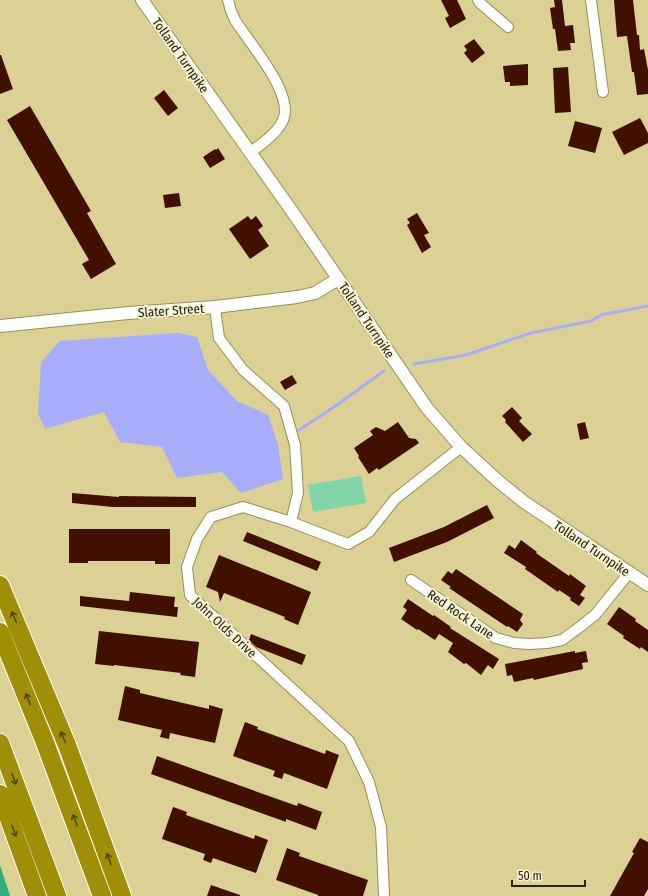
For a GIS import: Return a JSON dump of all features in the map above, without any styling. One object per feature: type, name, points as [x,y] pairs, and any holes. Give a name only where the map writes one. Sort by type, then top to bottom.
[{"type":"highway","points":[[0,585],[67,746],[122,896]]},
{"type":"highway","points":[[0,632],[44,740],[102,896]]},
{"type":"highway","points":[[0,743],[57,896]]},
{"type":"highway","points":[[0,794],[38,896]]},
{"type":"street","name":"Tolland Turnpike","points":[[142,0],[427,408],[461,447],[498,482],[524,502],[648,585]]},
{"type":"street","points":[[228,0],[236,20],[278,85],[285,106],[285,114],[280,126],[250,154]]},
{"type":"street","points":[[478,0],[508,27]]},
{"type":"street","points":[[591,0],[602,92]]},
{"type":"street","name":"Slater Street","points":[[0,326],[215,307],[297,297],[315,292],[338,279]]},
{"type":"street","points":[[215,307],[219,338],[243,370],[284,406],[295,445],[298,493],[291,522]]},
{"type":"street","name":"John Olds Drive","points":[[384,896],[381,827],[369,782],[349,741],[190,595],[187,567],[197,539],[211,517],[243,507],[291,522],[348,544],[369,532],[396,499],[461,447]]},
{"type":"street","name":"Red Rock Lane","points":[[411,580],[496,638],[514,643],[529,644],[562,640],[595,615],[629,573]]},
{"type":"green space","points":[[361,476],[366,503],[313,512],[308,485]]},
{"type":"green space","points":[[0,865],[10,896],[0,896]]},
{"type":"water","points":[[178,333],[197,337],[208,370],[237,401],[268,415],[278,444],[283,479],[241,493],[222,472],[177,478],[162,447],[120,442],[104,412],[45,429],[38,414],[41,363],[59,341]]},
{"type":"building","points":[[441,0],[457,0],[466,19],[450,28],[445,18],[449,16]]},
{"type":"building","points":[[554,0],[562,0],[565,26],[573,25],[575,43],[570,43],[571,50],[558,51],[550,8],[555,7]]},
{"type":"building","points":[[614,0],[633,0],[640,50],[644,49],[648,70],[648,94],[637,95],[627,36],[617,37]]},
{"type":"building","points":[[474,39],[485,53],[472,63],[464,53],[467,50],[464,46]]},
{"type":"building","points":[[0,55],[13,89],[0,94]]},
{"type":"building","points":[[528,64],[528,85],[510,86],[510,82],[505,82],[503,66]]},
{"type":"building","points":[[568,67],[571,112],[555,113],[553,68]]},
{"type":"building","points":[[164,90],[178,108],[168,116],[154,98]]},
{"type":"building","points":[[30,106],[91,211],[87,213],[116,264],[91,279],[82,264],[89,260],[7,120]]},
{"type":"building","points":[[640,118],[648,133],[648,143],[624,155],[612,132]]},
{"type":"building","points":[[575,121],[602,128],[595,153],[568,146]]},
{"type":"building","points":[[218,148],[225,159],[210,168],[203,157]]},
{"type":"building","points":[[179,193],[181,206],[165,208],[163,195]]},
{"type":"building","points":[[417,213],[429,233],[424,235],[431,247],[422,253],[407,225],[410,223],[407,219]]},
{"type":"building","points":[[248,216],[251,220],[256,216],[263,226],[258,230],[269,246],[250,259],[229,229]]},
{"type":"building","points":[[292,375],[297,383],[285,390],[280,382]]},
{"type":"building","points":[[512,407],[522,418],[519,421],[532,434],[523,442],[505,422],[506,420],[502,416]]},
{"type":"building","points":[[398,422],[409,438],[416,439],[419,443],[379,470],[377,468],[369,474],[354,448],[373,435],[370,431],[376,427],[385,431]]},
{"type":"building","points":[[585,422],[589,438],[580,440],[577,424]]},
{"type":"building","points":[[72,493],[119,497],[196,497],[196,507],[113,507],[72,503]]},
{"type":"building","points":[[487,505],[494,518],[447,542],[394,562],[389,548],[444,527]]},
{"type":"building","points":[[69,529],[170,529],[170,564],[155,564],[155,561],[88,561],[88,563],[69,563]]},
{"type":"building","points":[[247,532],[321,562],[317,571],[243,541]]},
{"type":"building","points":[[521,540],[537,552],[536,553],[569,576],[570,574],[586,586],[580,595],[585,598],[579,606],[570,600],[571,598],[559,590],[558,592],[525,569],[526,567],[504,553],[509,545],[515,549]]},
{"type":"building","points":[[219,555],[311,592],[298,625],[284,619],[285,617],[224,593],[220,602],[218,592],[206,587]]},
{"type":"building","points":[[456,569],[523,614],[520,620],[523,624],[517,632],[508,626],[507,627],[449,588],[451,587],[441,580],[448,571],[452,574]]},
{"type":"building","points":[[130,592],[175,597],[174,607],[178,607],[177,617],[80,606],[80,596],[129,601]]},
{"type":"building","points":[[408,599],[499,659],[493,669],[488,665],[481,675],[466,663],[464,664],[448,652],[453,643],[439,634],[435,640],[401,619],[407,610],[403,607]]},
{"type":"building","points":[[619,607],[648,630],[648,652],[641,647],[640,649],[623,638],[624,636],[607,624]]},
{"type":"building","points":[[99,631],[199,642],[195,677],[180,675],[181,673],[95,664]]},
{"type":"building","points":[[251,634],[306,655],[302,665],[256,647],[249,640]]},
{"type":"building","points":[[575,651],[575,653],[586,651],[588,662],[582,663],[583,669],[534,680],[533,678],[514,682],[512,675],[507,676],[505,664]]},
{"type":"building","points":[[125,686],[140,690],[140,693],[209,709],[209,705],[223,709],[215,743],[170,733],[169,739],[160,737],[162,730],[118,720]]},
{"type":"building","points":[[245,722],[258,727],[257,729],[325,754],[326,750],[339,755],[327,789],[284,773],[282,779],[273,776],[275,771],[233,756]]},
{"type":"building","points":[[157,756],[297,806],[298,803],[322,812],[316,830],[286,819],[286,822],[151,774]]},
{"type":"building","points":[[173,807],[187,812],[186,815],[254,839],[255,835],[268,840],[256,873],[213,858],[211,863],[203,860],[205,854],[162,839]]},
{"type":"building","points":[[640,838],[648,842],[648,889],[644,896],[610,896],[634,853],[632,852]]},
{"type":"building","points":[[287,848],[300,853],[299,856],[368,880],[363,896],[318,896],[276,880]]},
{"type":"building","points":[[211,885],[240,895],[240,896],[207,896]]},
{"type":"waterway","points":[[414,364],[466,355],[531,333],[591,321],[601,315],[648,306]]},
{"type":"waterway","points":[[299,430],[384,371]]}]
